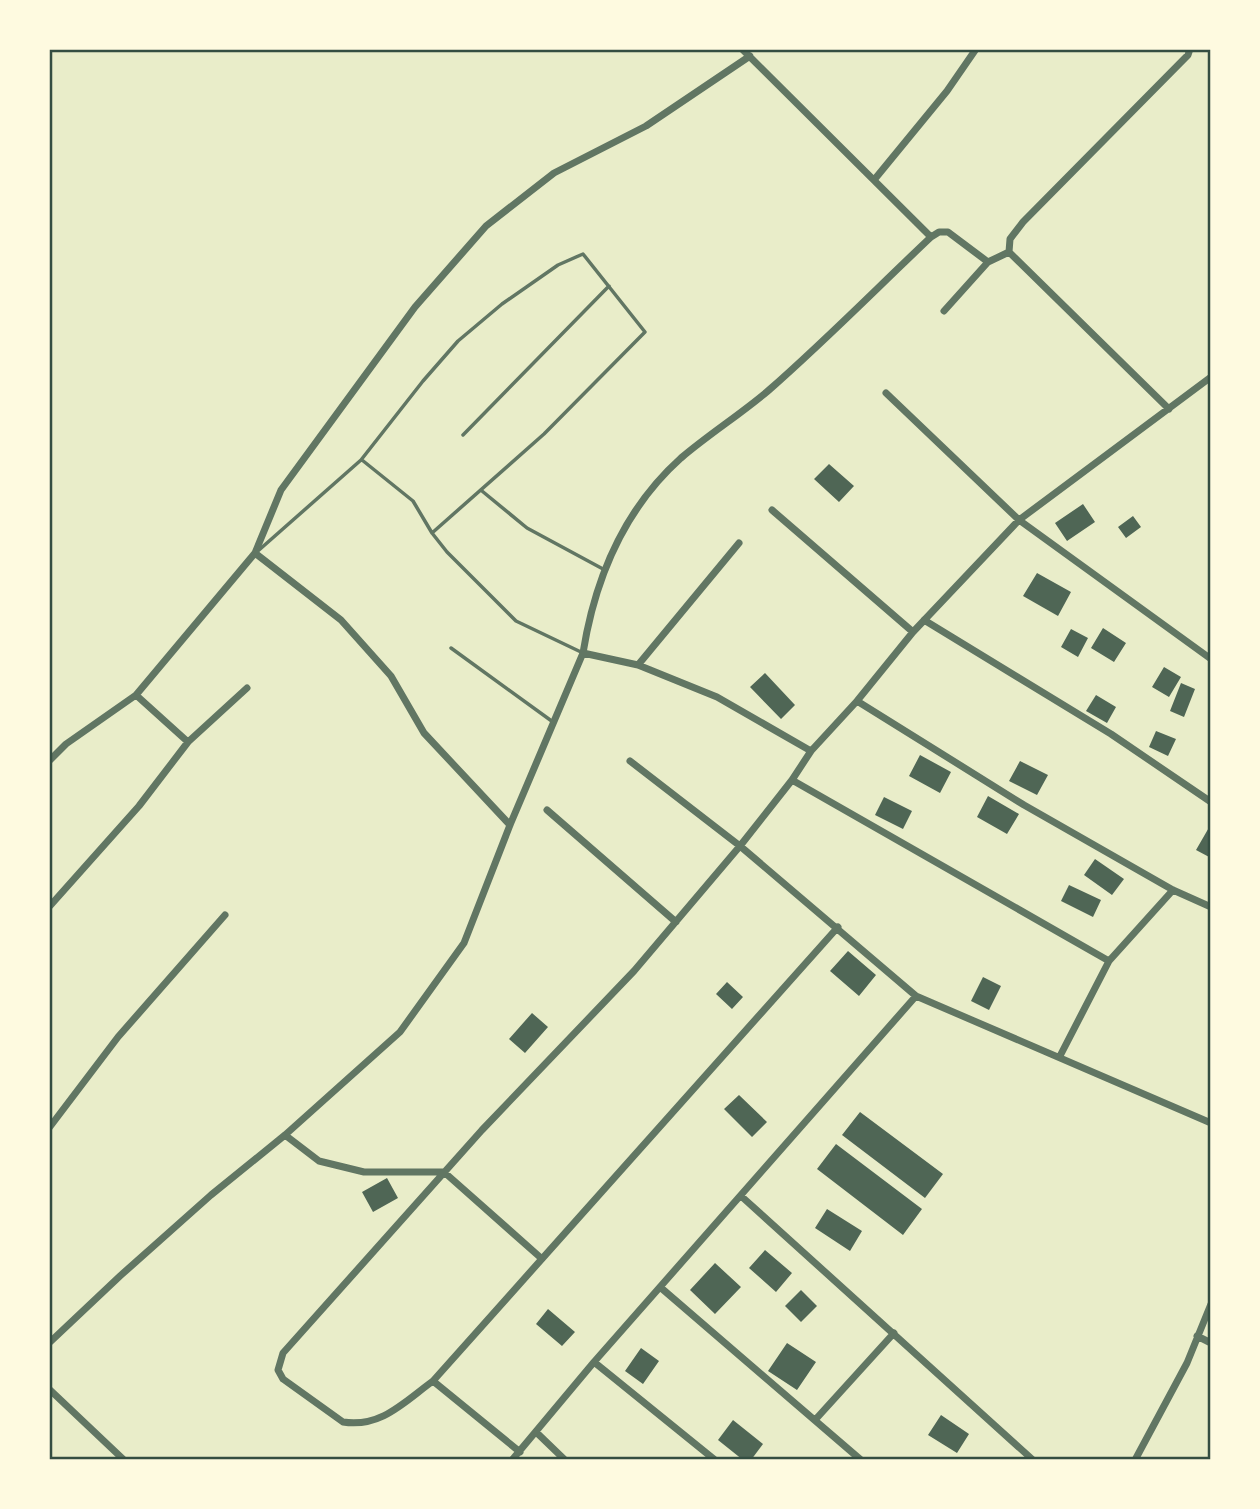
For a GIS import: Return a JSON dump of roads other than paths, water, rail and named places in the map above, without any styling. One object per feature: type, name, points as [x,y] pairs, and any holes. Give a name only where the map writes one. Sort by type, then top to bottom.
[{"type":"street","points":[[742,49],[931,237]]},
{"type":"street","points":[[874,180],[947,91],[976,49]]},
{"type":"street","points":[[1169,409],[1009,253],[1010,239],[1023,222],[1188,55],[1190,49]]},
{"type":"street","points":[[49,761],[66,744],[136,695],[255,554],[281,490],[415,307],[486,226],[554,173],[646,126],[750,56]]},
{"type":"street","points":[[49,1343],[191,1213],[285,1135],[400,1032],[464,943],[510,825],[583,653],[603,569],[616,541],[646,497],[680,459],[768,391],[931,237],[939,232],[948,232],[988,262]]},
{"type":"street","points":[[944,311],[988,262],[1009,253]]},
{"type":"street","points":[[838,927],[433,1381],[383,1418],[353,1424],[342,1422],[283,1380],[278,1370],[282,1353],[444,1172],[634,971],[740,846],[792,780],[811,751],[857,701],[913,632],[1019,520],[1211,377]]},
{"type":"street","points":[[886,393],[1019,520],[1211,659]]},
{"type":"street","points":[[772,510],[913,632]]},
{"type":"street","points":[[638,665],[739,543]]},
{"type":"street","points":[[255,554],[341,620],[391,677],[424,733],[510,825]]},
{"type":"street","points":[[925,620],[1111,734],[1211,802]]},
{"type":"street","points":[[583,653],[638,665],[717,697],[811,751]]},
{"type":"street","points":[[49,907],[139,806],[188,742],[247,688]]},
{"type":"street","points":[[136,695],[188,742]]},
{"type":"street","points":[[857,701],[1024,805],[1173,890],[1211,907]]},
{"type":"street","points":[[631,761],[740,846],[916,996],[1211,1123]]},
{"type":"street","points":[[792,780],[1109,961]]},
{"type":"street","points":[[547,810],[676,922]]},
{"type":"street","points":[[1060,1056],[1109,961],[1173,890]]},
{"type":"street","points":[[49,1128],[118,1037],[225,915]]},
{"type":"street","points":[[512,1460],[594,1362],[916,996]]},
{"type":"street","points":[[285,1135],[319,1161],[364,1172],[444,1172],[541,1258]]},
{"type":"street","points":[[741,1196],[1033,1460]]},
{"type":"street","points":[[660,1287],[861,1460]]},
{"type":"street","points":[[1135,1460],[1187,1363],[1211,1304]]},
{"type":"street","points":[[815,1420],[894,1333]]},
{"type":"street","points":[[1197,1336],[1211,1343]]},
{"type":"street","points":[[594,1362],[715,1460]]},
{"type":"street","points":[[433,1381],[520,1452]]},
{"type":"street","points":[[49,1389],[124,1460]]},
{"type":"street","points":[[536,1432],[565,1460]]},
{"type":"lane","points":[[255,554],[361,460],[458,341],[502,304],[558,265],[583,254],[645,332],[544,434],[432,533]]},
{"type":"lane","points":[[463,435],[609,286]]},
{"type":"lane","points":[[361,460],[413,501],[432,533],[516,621],[583,653]]},
{"type":"lane","points":[[481,491],[527,528],[603,569]]},
{"type":"lane","points":[[451,648],[553,722]]}]
